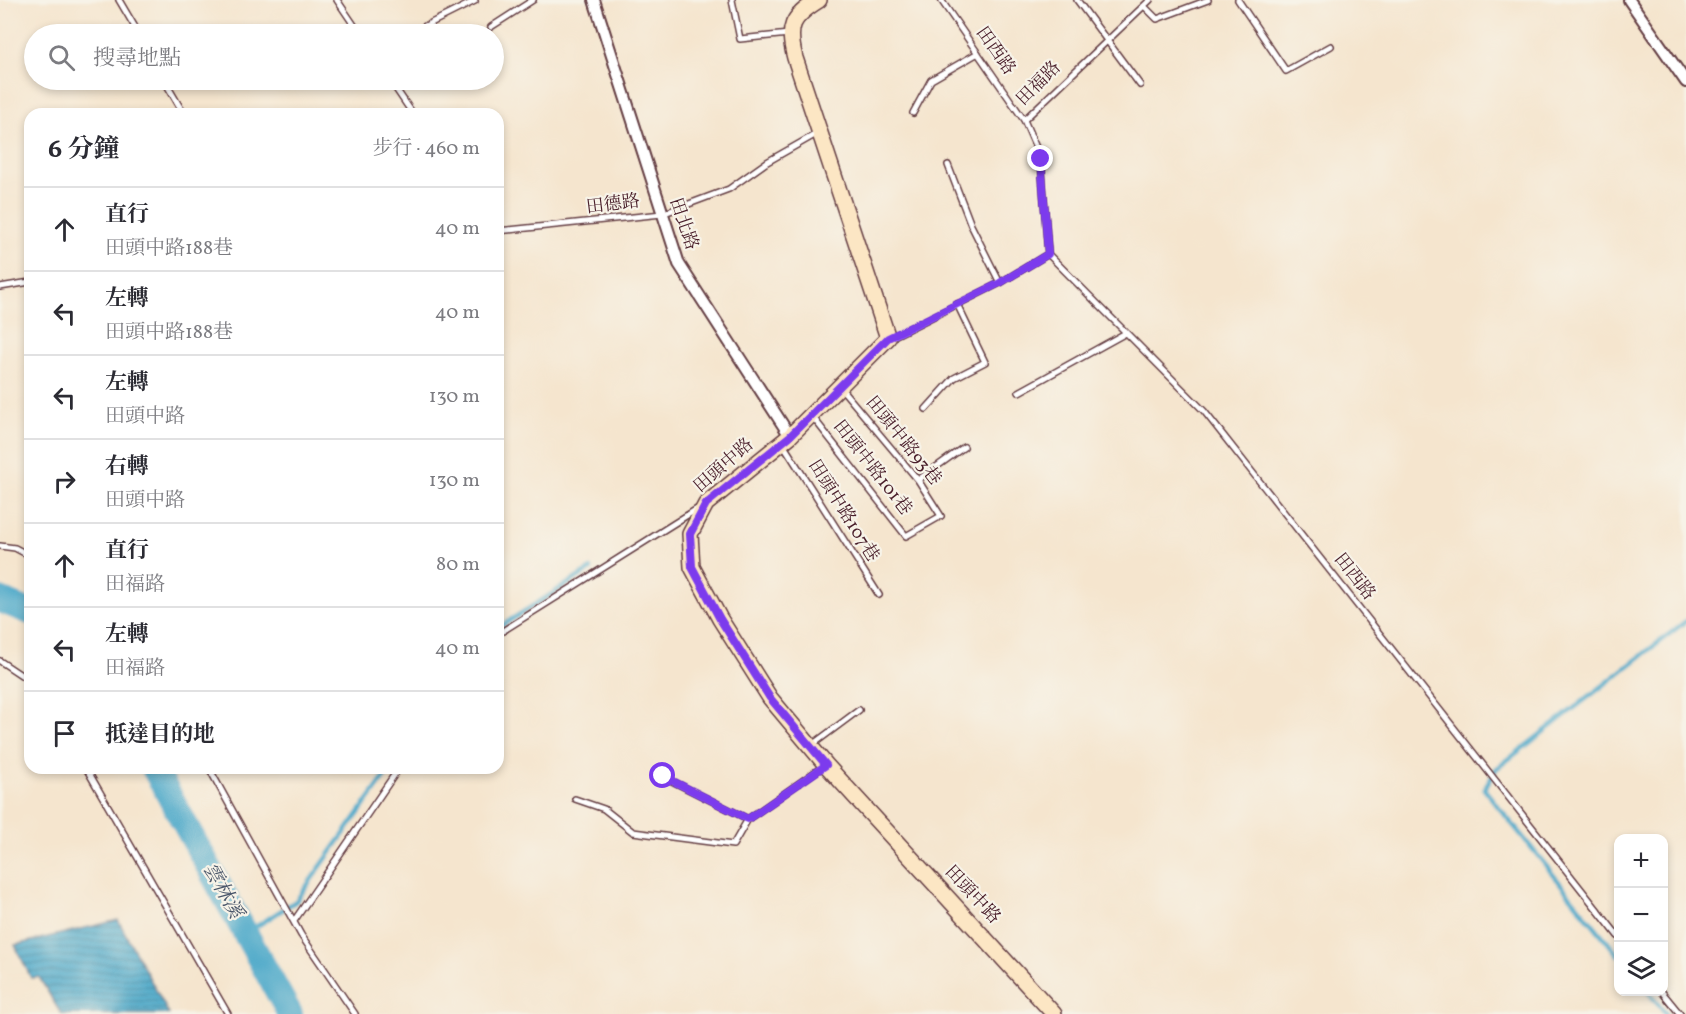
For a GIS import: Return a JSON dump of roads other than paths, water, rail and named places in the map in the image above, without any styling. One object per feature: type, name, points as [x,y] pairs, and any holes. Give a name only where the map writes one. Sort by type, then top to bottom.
[{"type":"street","name":"田北路","points":[[594,0],[679,264],[786,439]]},
{"type":"street","points":[[819,0],[810,5],[792,24],[789,34],[819,133],[888,338]]},
{"type":"street","points":[[1629,0],[1686,82]]},
{"type":"street","name":"田頭中路","points":[[888,338],[786,439],[706,504],[690,534],[692,567],[720,619],[770,698],[826,765],[1054,1014]]},
{"type":"lane","points":[[119,0],[133,24]]},
{"type":"lane","points":[[337,0],[353,24]]},
{"type":"lane","points":[[496,24],[533,0]]},
{"type":"lane","points":[[732,0],[740,39],[789,34]]},
{"type":"lane","name":"田西路","points":[[941,0],[1024,120]]},
{"type":"lane","points":[[1077,0],[1140,85]]},
{"type":"lane","name":"田福路","points":[[1048,254],[1041,159],[1024,120],[1106,39],[1150,0]]},
{"type":"lane","points":[[1144,6],[1157,19],[1208,0]]},
{"type":"lane","points":[[1238,0],[1286,71],[1330,46]]},
{"type":"lane","points":[[429,24],[475,1]]},
{"type":"lane","points":[[913,113],[931,80],[978,53]]},
{"type":"lane","points":[[170,90],[180,108]]},
{"type":"lane","points":[[397,90],[409,108]]},
{"type":"lane","name":"田德路","points":[[504,230],[662,214],[729,189],[767,162],[819,133]]},
{"type":"lane","points":[[948,165],[971,225],[1000,283]]},
{"type":"lane","points":[[888,338],[1000,283],[1048,254]]},
{"type":"lane","name":"田西路","points":[[1048,254],[1124,334],[1204,411],[1614,931]]},
{"type":"lane","points":[[0,287],[24,283]]},
{"type":"lane","points":[[926,409],[954,378],[985,362],[957,304]]},
{"type":"lane","points":[[1019,392],[1124,334]]},
{"type":"lane","name":"田頭中路93巷","points":[[840,386],[918,480],[941,516]]},
{"type":"lane","name":"田頭中路101巷","points":[[811,415],[906,536],[941,516]]},
{"type":"lane","name":"田頭中路107巷","points":[[786,439],[879,595]]},
{"type":"lane","points":[[918,480],[964,447]]},
{"type":"lane","points":[[504,630],[706,504]]},
{"type":"lane","points":[[0,546],[15,548],[24,553]]},
{"type":"lane","points":[[0,661],[24,677]]},
{"type":"lane","points":[[811,746],[859,710]]},
{"type":"lane","points":[[575,799],[604,809],[633,832],[733,845],[748,819],[826,765]]},
{"type":"lane","points":[[90,774],[228,1014]]},
{"type":"lane","points":[[212,774],[294,921],[331,982],[355,1014]]},
{"type":"lane","points":[[294,921],[395,774]]},
{"type":"lane","points":[[663,776],[748,819]]},
{"type":"lane","points":[[1665,996],[1680,1014]]},
{"type":"water","points":[[118,920],[169,1014],[61,1014],[39,977],[31,978],[15,945]]},
{"type":"waterway","points":[[504,624],[591,569]]},
{"type":"waterway","name":"雲林溪","points":[[0,600],[24,610]]},
{"type":"waterway","points":[[1614,950],[1484,789],[1496,769],[1686,621]]},
{"type":"waterway","name":"雲林溪","points":[[157,774],[290,1014]]},
{"type":"waterway","points":[[246,933],[296,901],[387,774]]},
{"type":"waterway","points":[[1651,996],[1666,1014]]}]
